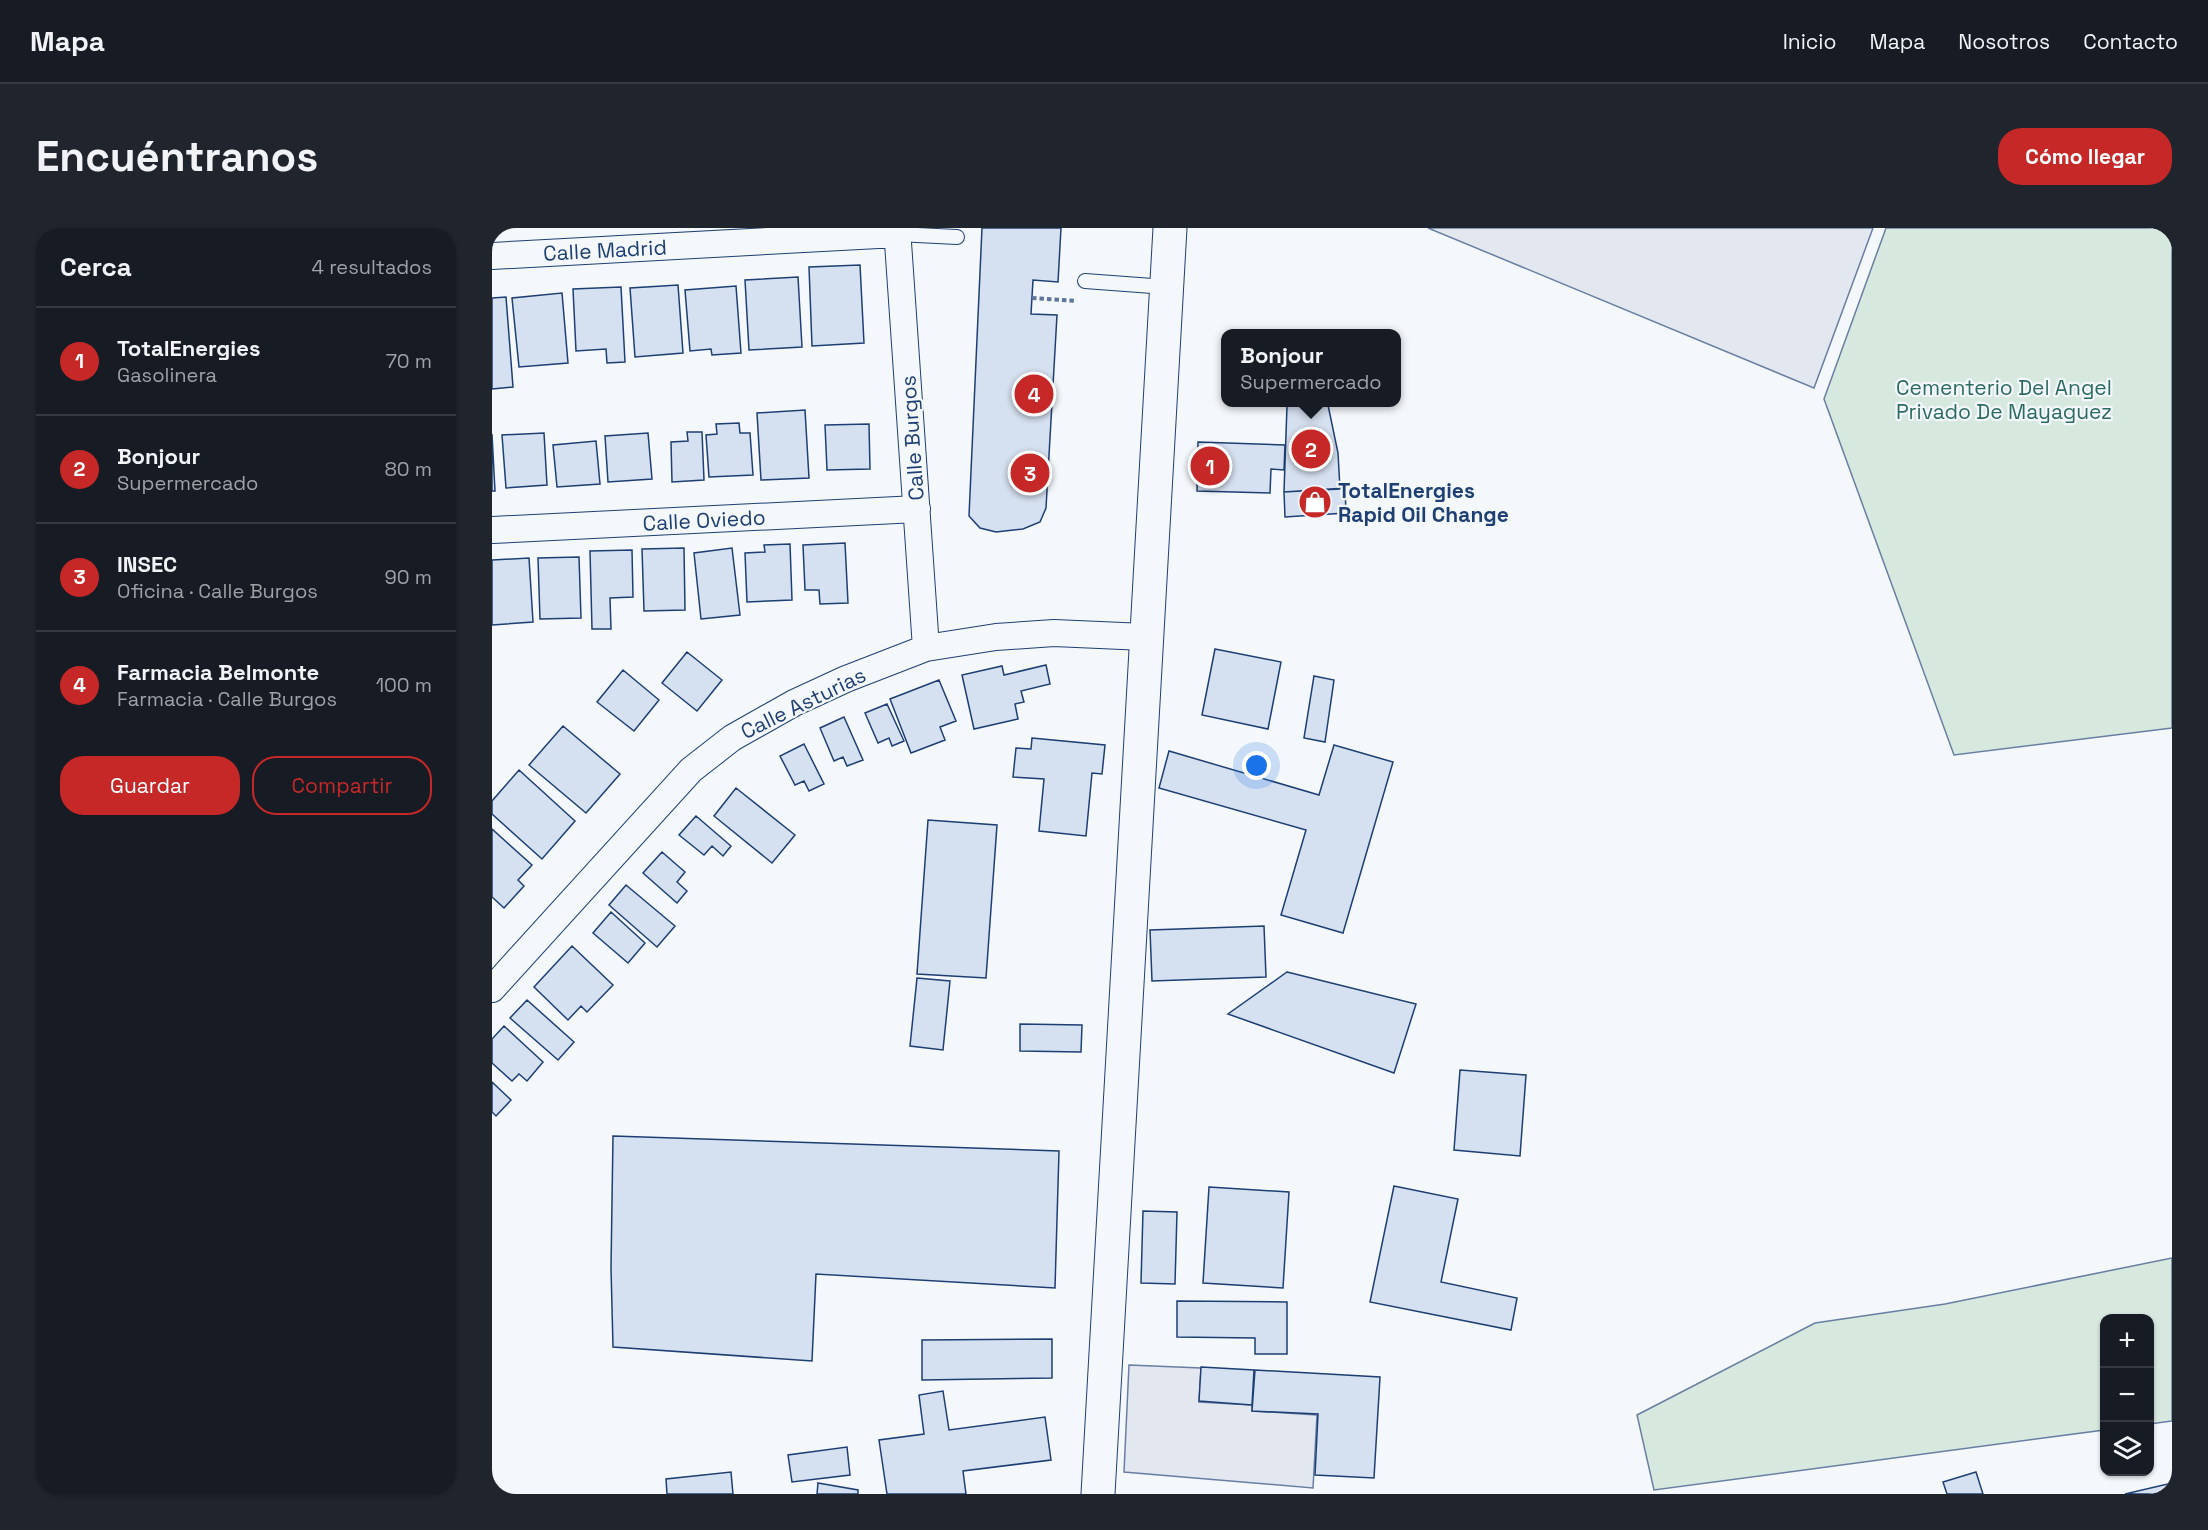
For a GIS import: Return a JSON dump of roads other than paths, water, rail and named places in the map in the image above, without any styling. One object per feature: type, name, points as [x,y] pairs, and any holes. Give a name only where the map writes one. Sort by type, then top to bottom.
[{"type":"main road","points":[[1098,1494],[1170,228]]},
{"type":"street","name":"Calle Madrid","points":[[492,256],[897,231]]},
{"type":"street","name":"Calle Burgos","points":[[897,231],[926,648]]},
{"type":"street","name":"Calle Oviedo","points":[[492,530],[917,509]]},
{"type":"street","name":"Calle Asturias","points":[[492,988],[691,770],[732,738],[794,703],[846,679],[926,648],[996,637],[1054,633],[1145,637]]},
{"type":"lane","points":[[897,231],[957,237]]},
{"type":"lane","points":[[1084,281],[1166,287]]},
{"type":"place","name":"Farmacia Belmonte","points":[[1034,394]]},
{"type":"place","name":"Bonjour","points":[[1311,449]]},
{"type":"place","name":"TotalEnergies","points":[[1210,466]]},
{"type":"place","name":"INSEC","points":[[1030,473]]},
{"type":"place","name":"TotalEnergies Rapid Oil Change","points":[[1315,502]]},
{"type":"park label","name":"Cementerio Del Angel Privado De Mayaguez","points":[[2004,399]]}]
